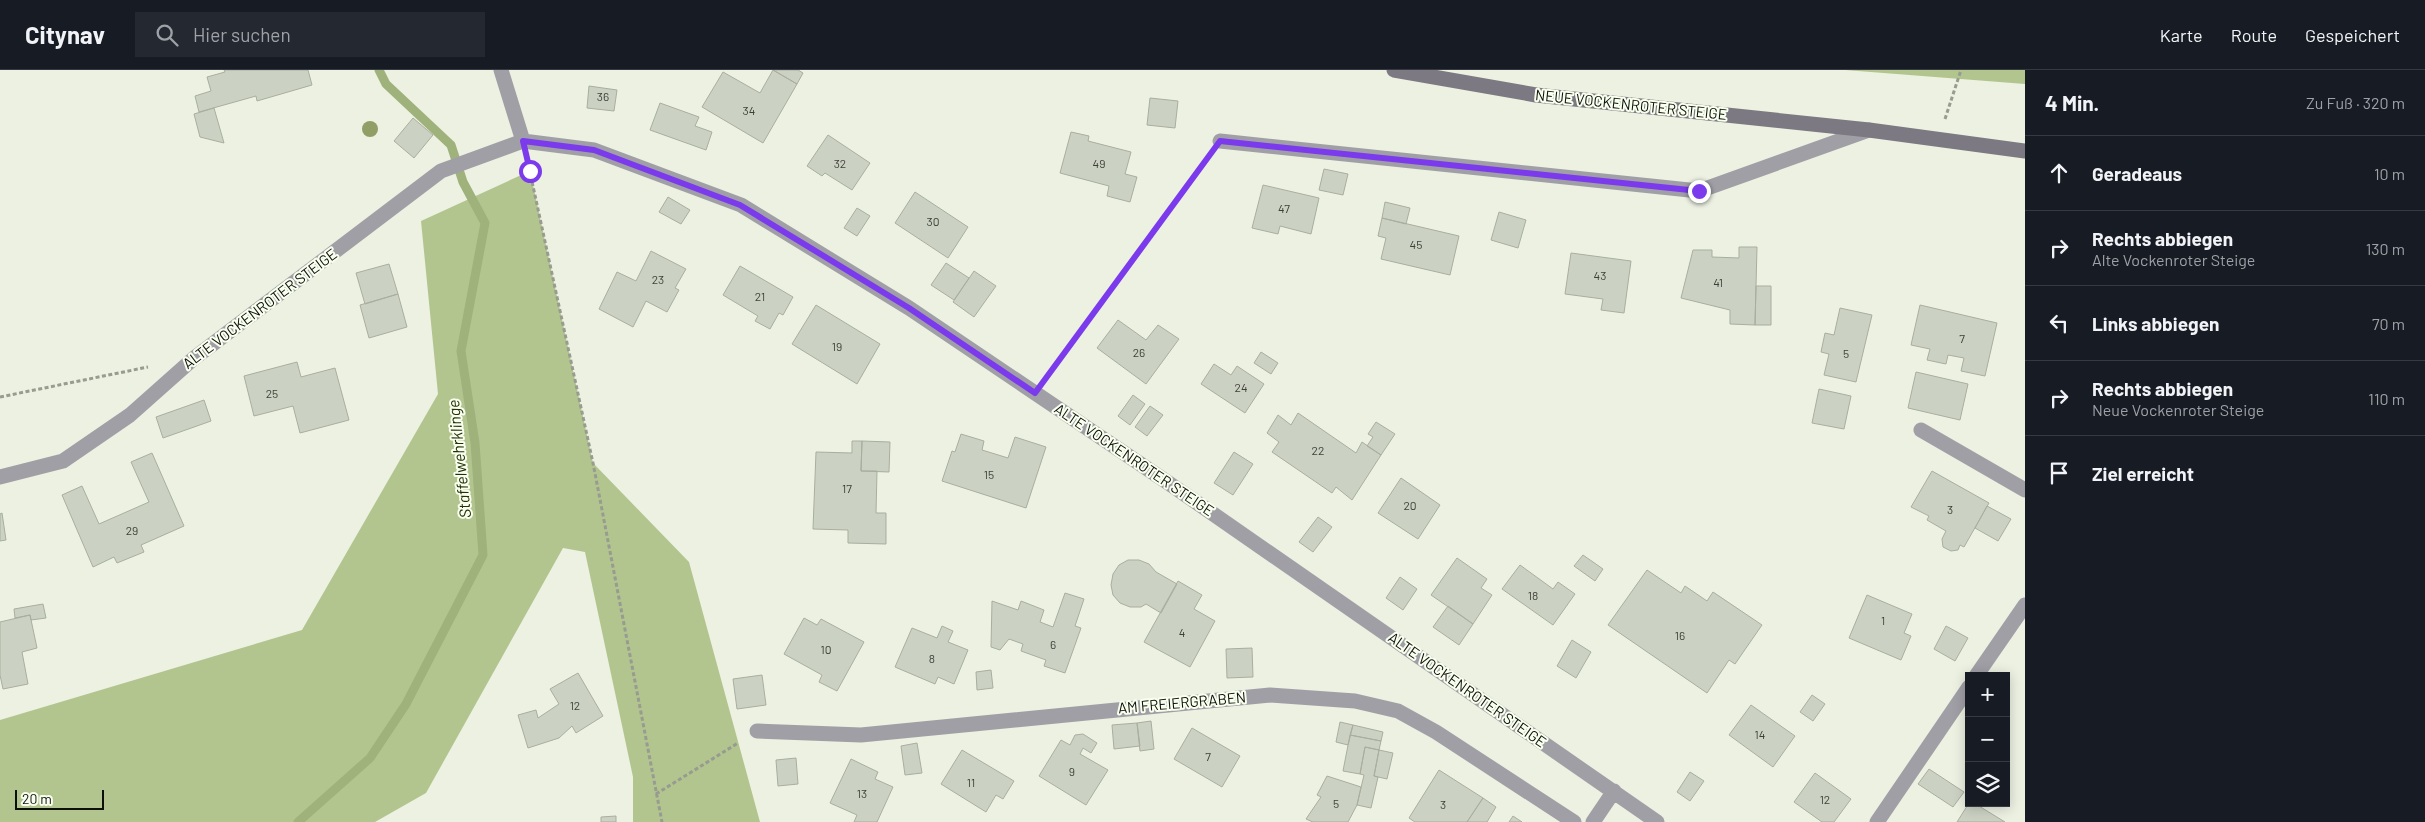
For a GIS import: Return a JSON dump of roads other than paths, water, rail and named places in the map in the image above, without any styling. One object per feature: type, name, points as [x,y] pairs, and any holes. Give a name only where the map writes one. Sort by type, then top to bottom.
[{"type":"main road","name":"NEUE VOCKENROTER STEIGE","points":[[1394,70],[1536,95],[1869,130],[2025,151]]},
{"type":"street","points":[[501,70],[523,141]]},
{"type":"street","name":"NEUE VOCKENROTER STEIGE","points":[[1220,141],[1699,191],[1869,130]]},
{"type":"street","name":"ALTE VOCKENROTER STEIGE","points":[[0,477],[63,461],[130,415],[193,358],[441,171],[523,141],[594,150],[740,205],[909,308],[1658,822]]},
{"type":"street","points":[[1921,430],[2025,490]]},
{"type":"street","points":[[1979,672],[2025,605]]},
{"type":"street","points":[[1877,822],[1965,693]]},
{"type":"street","name":"AM FREIERGRABEN","points":[[757,731],[861,735],[1270,695],[1355,700],[1398,711],[1436,732],[1574,822]]},
{"type":"street","points":[[1593,822],[1614,791]]},
{"type":"waterway","name":"Staffelwehrklinge","points":[[298,822],[370,758],[406,704],[483,555],[475,443],[461,351],[485,223],[463,182],[451,145],[386,84],[379,70]]}]
